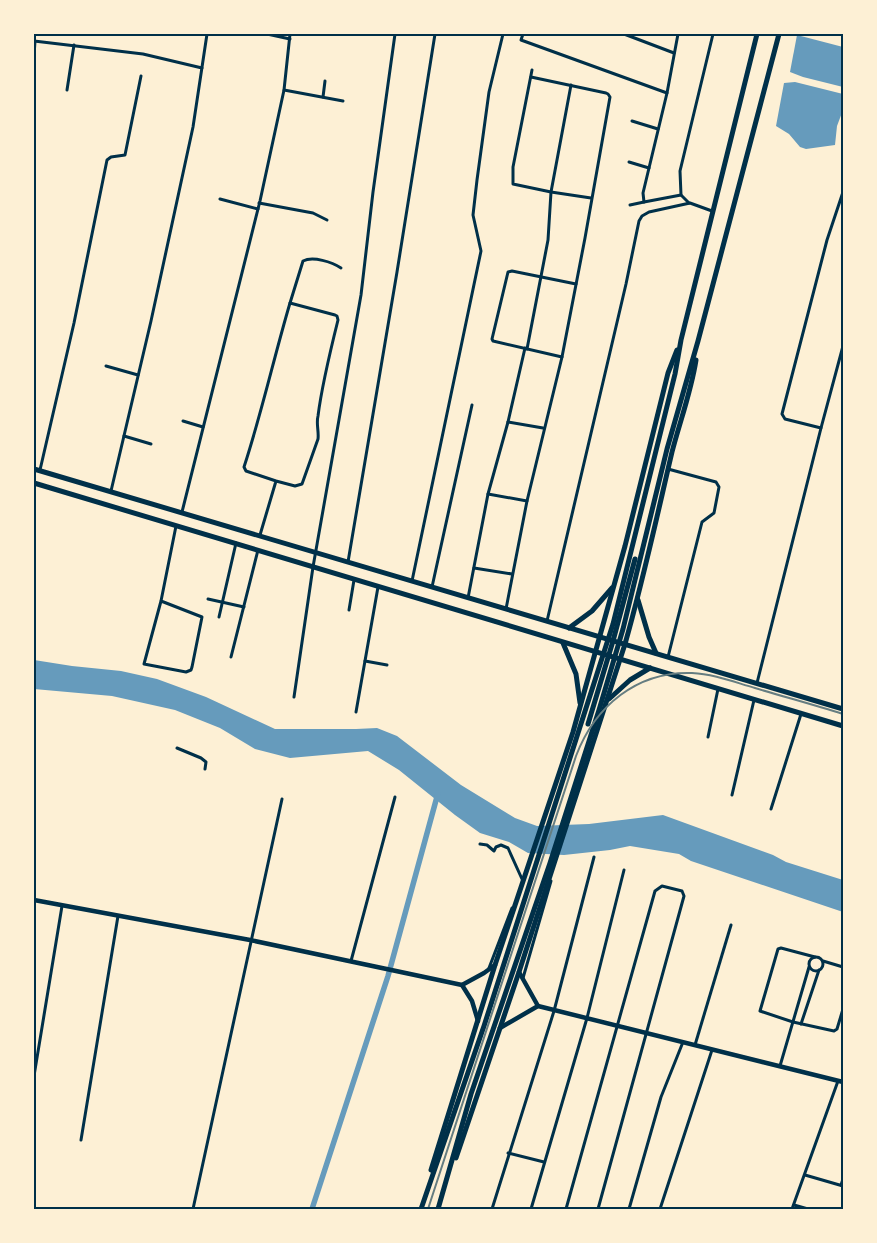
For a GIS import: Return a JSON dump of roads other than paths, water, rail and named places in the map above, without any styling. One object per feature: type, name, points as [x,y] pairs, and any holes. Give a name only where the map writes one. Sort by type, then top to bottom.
[{"type":"main road","points":[[424,1201],[439,1142],[495,965],[581,706],[668,373],[680,340],[757,34]]},
{"type":"main road","points":[[439,1206],[472,1094],[541,891],[623,628],[667,449],[698,341],[779,34]]},
{"type":"main road","points":[[421,1209],[484,1026],[613,624],[676,374],[680,340]]},
{"type":"main road","points":[[439,1206],[479,1094],[625,644],[638,599],[668,469],[694,373],[698,341]]},
{"type":"main road","points":[[37,470],[843,709]]},
{"type":"main road","points":[[34,483],[843,726]]},
{"type":"main road","points":[[624,546],[627,553],[635,559],[644,557],[649,551]]},
{"type":"main road","points":[[588,724],[635,559]]},
{"type":"main road","points":[[569,628],[606,597],[614,584]]},
{"type":"main road","points":[[638,599],[656,654]]},
{"type":"main road","points":[[563,643],[576,674],[581,706]]},
{"type":"main road","points":[[607,702],[618,690],[650,668]]},
{"type":"main road","points":[[573,732],[579,725],[585,723],[594,729],[594,739]]},
{"type":"main road","points":[[34,900],[250,940],[462,986],[472,1001],[478,1021]]},
{"type":"main road","points":[[462,986],[495,965]]},
{"type":"main road","points":[[519,972],[538,1006]]},
{"type":"main road","points":[[500,1028],[538,1006],[841,1081]]},
{"type":"street","points":[[111,491],[193,127],[207,34]]},
{"type":"street","points":[[267,34],[290,39]]},
{"type":"street","points":[[182,512],[258,209],[284,90],[290,34]]},
{"type":"street","points":[[294,698],[313,566],[361,295],[395,34]]},
{"type":"street","points":[[348,562],[435,34]]},
{"type":"street","points":[[412,582],[481,251],[473,215],[489,92],[503,34]]},
{"type":"street","points":[[523,34],[521,40],[667,93]]},
{"type":"street","points":[[624,34],[674,53]]},
{"type":"street","points":[[644,202],[643,193],[667,93],[678,34]]},
{"type":"street","points":[[712,34],[680,171],[681,195],[690,203],[712,211]]},
{"type":"street","points":[[34,56],[35,41],[143,54],[202,68]]},
{"type":"street","points":[[68,90],[74,45]]},
{"type":"street","points":[[532,70],[512,182],[514,185],[591,198]]},
{"type":"street","points":[[37,470],[74,323],[107,160],[111,157],[125,154],[141,76]]},
{"type":"street","points":[[506,610],[543,428],[562,357],[610,95],[531,76]]},
{"type":"street","points":[[323,97],[325,81]]},
{"type":"street","points":[[468,598],[488,494],[508,422],[541,277],[549,233],[551,192],[570,85]]},
{"type":"street","points":[[284,90],[343,101]]},
{"type":"street","points":[[632,121],[658,129]]},
{"type":"street","points":[[629,162],[649,168]]},
{"type":"street","points":[[821,428],[785,419],[782,414],[827,240],[843,192]]},
{"type":"street","points":[[630,205],[681,195]]},
{"type":"street","points":[[220,199],[258,209]]},
{"type":"street","points":[[259,203],[312,212],[327,220]]},
{"type":"street","points":[[547,622],[639,222],[642,216],[649,212],[690,203]]},
{"type":"street","points":[[290,303],[335,315],[338,320],[326,367],[317,418],[318,439],[302,484],[295,486],[246,471],[244,466],[258,425],[275,353],[290,303],[303,261],[308,259],[331,262],[341,268]]},
{"type":"street","points":[[562,357],[492,341],[500,298],[509,271],[576,284]]},
{"type":"street","points":[[757,684],[843,346]]},
{"type":"street","points":[[106,366],[138,375]]},
{"type":"street","points":[[432,588],[472,405]]},
{"type":"street","points":[[183,421],[203,427]]},
{"type":"street","points":[[508,422],[543,428]]},
{"type":"street","points":[[124,436],[151,444]]},
{"type":"street","points":[[668,469],[716,482],[719,487],[714,513],[702,522],[668,657]]},
{"type":"street","points":[[260,536],[276,481]]},
{"type":"street","points":[[488,494],[527,501]]},
{"type":"street","points":[[161,601],[202,618],[192,667],[191,670],[186,672],[144,664],[161,601],[176,525]]},
{"type":"street","points":[[219,617],[236,543]]},
{"type":"street","points":[[231,656],[258,550]]},
{"type":"street","points":[[474,568],[512,574]]},
{"type":"street","points":[[349,610],[354,579]]},
{"type":"street","points":[[356,712],[378,586]]},
{"type":"street","points":[[208,599],[244,607]]},
{"type":"street","points":[[365,661],[387,665]]},
{"type":"street","points":[[708,737],[718,689]]},
{"type":"street","points":[[732,795],[754,700]]},
{"type":"street","points":[[771,809],[801,714]]},
{"type":"street","points":[[177,748],[201,758],[206,762],[205,769]]},
{"type":"street","points":[[351,961],[395,797]]},
{"type":"street","points":[[193,1209],[282,799]]},
{"type":"street","points":[[480,844],[487,845],[494,851],[496,847],[501,845],[508,848],[523,877],[488,970]]},
{"type":"street","points":[[492,1209],[554,1010],[594,857]]},
{"type":"street","points":[[531,1209],[587,1018],[624,870]]},
{"type":"street","points":[[522,978],[551,881]]},
{"type":"street","points":[[566,1209],[655,891],[662,886],[672,888],[682,891],[684,896],[598,1209]]},
{"type":"street","points":[[34,1076],[62,905]]},
{"type":"street","points":[[81,1140],[118,916]]},
{"type":"street","points":[[694,1045],[731,925]]},
{"type":"street","points":[[843,967],[822,960],[819,957],[781,948],[778,949],[760,1010],[793,1022],[834,1031],[843,1009]]},
{"type":"street","points":[[780,1066],[810,967],[809,961],[814,957]]},
{"type":"street","points":[[802,1024],[819,970],[823,965],[822,960]]},
{"type":"street","points":[[810,967],[814,970],[819,970]]},
{"type":"street","points":[[629,1209],[661,1097],[683,1042]]},
{"type":"street","points":[[660,1209],[712,1050]]},
{"type":"street","points":[[792,1209],[841,1081]]},
{"type":"street","points":[[508,1153],[544,1162]]},
{"type":"street","points":[[805,1174],[842,1186],[843,1179]]},
{"type":"street","points":[[794,1205],[808,1209]]},
{"type":"water","points":[[797,35],[843,47],[843,87],[790,72]]},
{"type":"water","points":[[795,82],[843,94],[843,110],[837,126],[835,145],[806,149],[800,147],[789,134],[776,126],[784,83]]},
{"type":"water","points":[[34,660],[121,671],[157,679],[206,697],[275,729],[377,728],[397,736],[461,785],[515,818],[537,826],[589,824],[663,815],[773,855],[786,862],[843,880],[843,912],[691,861],[679,854],[630,846],[564,855],[528,853],[509,842],[480,833],[399,770],[368,751],[290,758],[255,749],[220,728],[175,710],[112,696],[34,689]]},
{"type":"waterway","points":[[312,1209],[388,976],[438,793]]},
{"type":"railway","points":[[428,1209],[576,756],[594,722],[620,695],[636,685],[653,678],[672,674],[692,673],[724,679],[843,714]]}]
